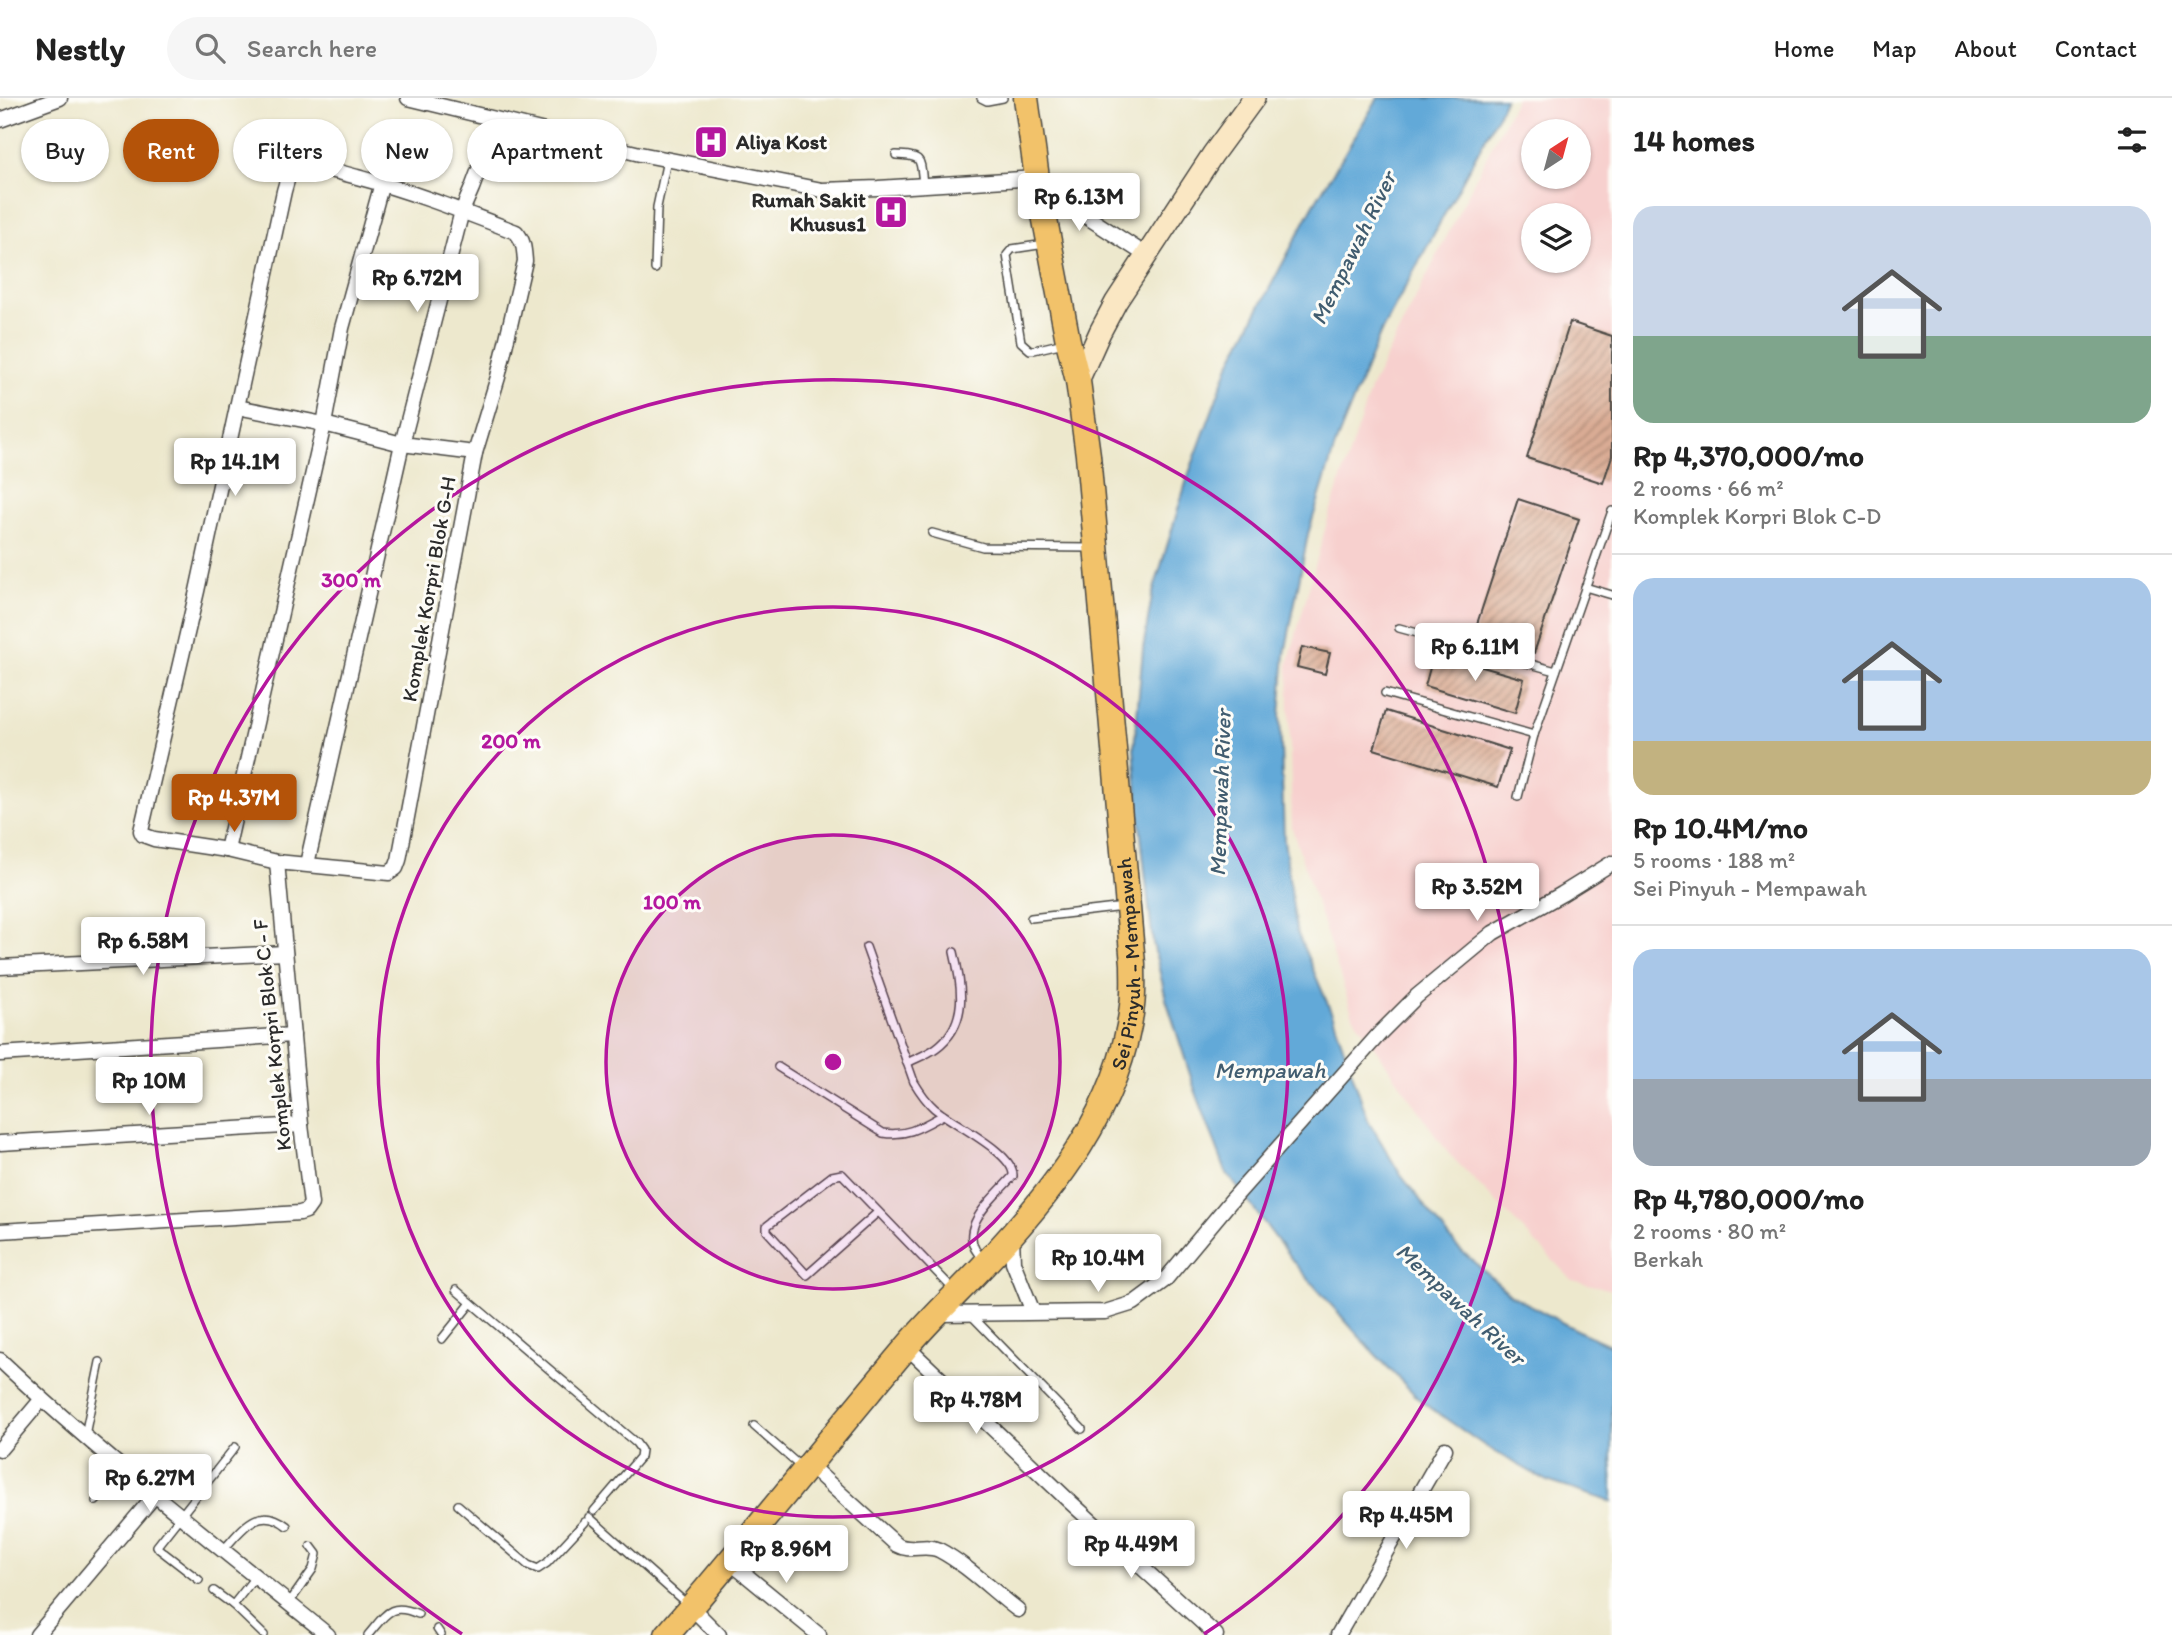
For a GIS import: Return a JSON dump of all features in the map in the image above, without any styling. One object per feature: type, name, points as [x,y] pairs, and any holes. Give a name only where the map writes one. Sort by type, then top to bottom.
[{"type":"highway","name":"Sei Pinyuh - Mempawah","points":[[667,1635],[907,1346],[937,1314],[963,1303],[987,1263],[1066,1169],[1095,1123],[1115,1078],[1127,1035],[1133,1004],[1133,964],[1088,455],[1078,381],[1057,345],[1042,244],[1037,178],[1026,98]]},
{"type":"main road","points":[[1078,381],[1100,332],[1146,255],[1254,98]]},
{"type":"street","points":[[0,120],[60,98]]},
{"type":"street","points":[[408,98],[489,119]]},
{"type":"street","points":[[627,151],[822,190],[1037,178],[1078,211],[1146,255]]},
{"type":"street","points":[[462,211],[382,183],[320,167],[304,166],[288,177],[141,831],[143,835],[278,862],[307,864],[402,444],[462,211],[474,182]]},
{"type":"street","points":[[227,850],[324,424],[342,328],[382,183]]},
{"type":"street","name":"Komplek Korpri Blok G-H","points":[[307,864],[389,873],[398,864],[475,453],[498,377],[525,261],[523,240],[516,232],[462,211]]},
{"type":"street","points":[[237,407],[324,424],[402,444],[475,453]]},
{"type":"street","name":"Komplek Korpri Blok C - F","points":[[0,1231],[300,1213],[312,1204],[301,1125],[278,862]]},
{"type":"street","points":[[963,1303],[1032,1312],[1105,1312],[1134,1303],[1165,1280],[1230,1202],[1416,996],[1493,933],[1612,863]]},
{"type":"street","points":[[0,967],[285,953]]},
{"type":"street","points":[[0,1054],[293,1035]]},
{"type":"street","points":[[0,1143],[301,1125]]},
{"type":"street","points":[[1012,1234],[1013,1262],[1032,1312]]},
{"type":"street","points":[[907,1346],[1068,1500],[1216,1635]]},
{"type":"street","points":[[0,1360],[155,1495],[328,1635]]},
{"type":"street","points":[[0,1448],[42,1399]]},
{"type":"street","points":[[1338,1635],[1445,1449]]},
{"type":"street","points":[[807,1468],[897,1545],[910,1550],[926,1547],[936,1549],[1018,1610]]},
{"type":"street","points":[[37,1635],[155,1495]]},
{"type":"street","points":[[730,1562],[819,1635]]},
{"type":"street","points":[[691,1607],[719,1635]]},
{"type":"lane","points":[[981,98],[987,101],[1003,98]]},
{"type":"lane","points":[[895,155],[917,158],[921,163],[923,185]]},
{"type":"lane","points":[[655,269],[657,207],[667,160]]},
{"type":"lane","points":[[1042,244],[1012,249],[1006,258],[1021,342],[1030,350],[1057,345]]},
{"type":"lane","points":[[1518,797],[1534,735],[1612,511]]},
{"type":"lane","points":[[932,533],[983,547],[1096,548]]},
{"type":"lane","points":[[1585,587],[1612,596]]},
{"type":"lane","points":[[1399,628],[1556,671]]},
{"type":"lane","points":[[1385,694],[1534,735]]},
{"type":"lane","points":[[1031,918],[1128,906]]},
{"type":"lane","points":[[866,947],[914,1082],[923,1097],[943,1115],[998,1153],[1014,1171],[1013,1176],[978,1216],[970,1236],[971,1245],[987,1263]]},
{"type":"lane","points":[[907,1063],[934,1050],[944,1042],[955,1025],[961,1005],[962,987],[954,952]]},
{"type":"lane","points":[[778,1067],[883,1133],[897,1135],[912,1132],[943,1115]]},
{"type":"lane","points":[[878,1212],[807,1275],[767,1231],[767,1226],[837,1174],[842,1174],[878,1212],[963,1303],[1082,1429]]},
{"type":"lane","points":[[456,1290],[641,1450],[640,1457],[589,1516],[547,1563],[538,1569],[528,1565],[458,1505]]},
{"type":"lane","points":[[442,1339],[471,1303]]},
{"type":"lane","points":[[85,1436],[100,1362]]},
{"type":"lane","points":[[754,1426],[807,1468]]},
{"type":"lane","points":[[199,1580],[157,1545],[236,1447]]},
{"type":"lane","points":[[96,1501],[124,1469]]},
{"type":"lane","points":[[589,1516],[691,1607]]},
{"type":"lane","points":[[223,1550],[250,1521],[270,1517],[287,1526]]},
{"type":"lane","points":[[289,1603],[313,1569],[317,1554],[311,1546]]},
{"type":"lane","points":[[233,1605],[256,1576]]},
{"type":"lane","points":[[214,1591],[264,1635]]},
{"type":"lane","points":[[368,1635],[391,1610],[404,1608],[418,1614]]},
{"type":"shaded area","points":[[1516,98],[1612,98],[1612,1290],[1572,1280],[1448,1153],[1353,1016],[1292,828],[1288,664],[1327,522],[1371,387]]},
{"type":"water","name":"Mempawah","points":[[1378,98],[1505,98],[1380,334],[1336,443],[1308,534],[1285,654],[1280,715],[1284,840],[1296,930],[1333,1016],[1368,1120],[1400,1174],[1456,1246],[1511,1295],[1612,1346],[1612,1502],[1547,1481],[1485,1446],[1422,1402],[1372,1351],[1296,1265],[1226,1172],[1194,1087],[1166,999],[1153,943],[1134,748],[1143,649],[1152,596],[1188,476],[1229,365],[1313,206]]},
{"type":"building","points":[[1570,322],[1612,336],[1612,456],[1603,483],[1527,458]]},
{"type":"building","points":[[1518,499],[1579,519],[1534,653],[1474,633]]},
{"type":"building","points":[[1302,647],[1330,653],[1325,674],[1297,667]]},
{"type":"building","points":[[1434,653],[1524,679],[1515,713],[1425,686]]},
{"type":"building","points":[[1386,711],[1510,750],[1498,787],[1374,749]]},
{"type":"place","name":"Aliya Kost","points":[[711,142]]},
{"type":"place","name":"Rumah Sakit Khusus1","points":[[891,212]]},
{"type":"water label","name":"Mempawah River","points":[[1353,248]]},
{"type":"water label","name":"Mempawah River","points":[[1220,793]]},
{"type":"water label","name":"Mempawah River","points":[[1461,1304]]}]
